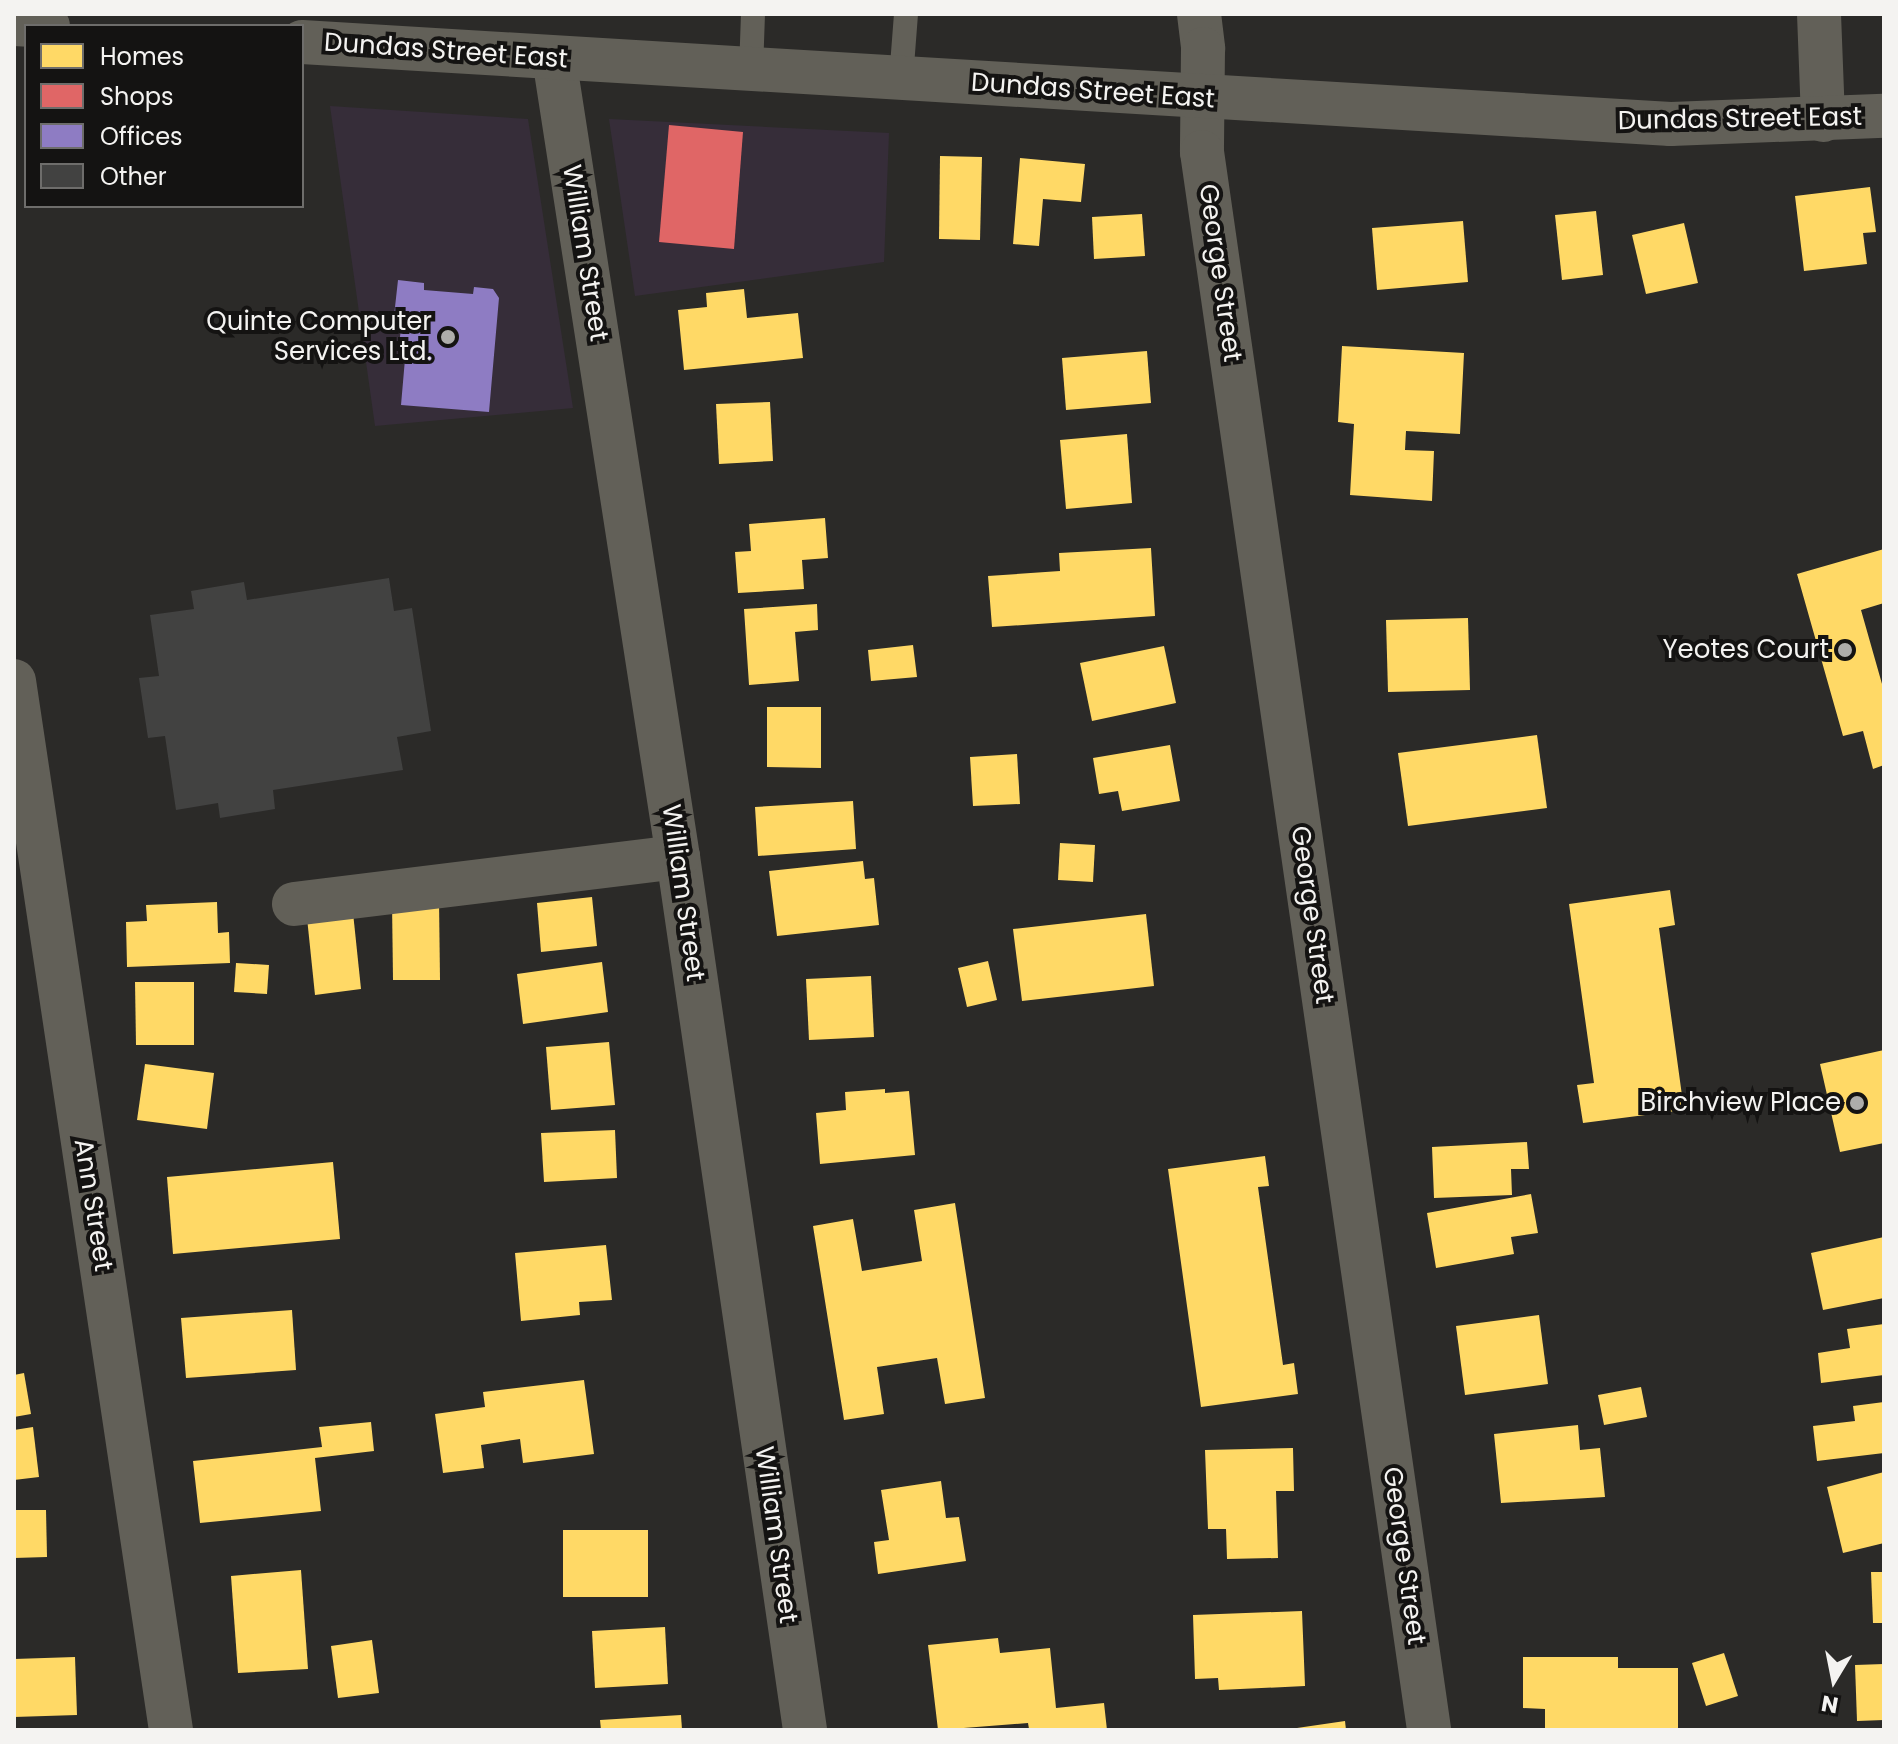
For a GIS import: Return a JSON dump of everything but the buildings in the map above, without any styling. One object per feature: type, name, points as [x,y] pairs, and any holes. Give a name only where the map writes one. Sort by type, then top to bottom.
[{"type":"street","name":"George Street","points":[[1199,14],[1202,152],[1429,1730]]},
{"type":"street","points":[[1819,14],[1823,120]]},
{"type":"street","name":"Dundas Street East","points":[[304,42],[1671,124],[1884,116]]},
{"type":"street","name":"William Street","points":[[554,58],[678,857],[805,1730]]},
{"type":"street","name":"Ann Street","points":[[14,681],[171,1730]]},
{"type":"street","points":[[294,904],[678,857]]},
{"type":"lane","points":[[751,71],[753,14]]},
{"type":"lane","points":[[901,79],[906,14]]},
{"type":"shaded area","points":[[330,106],[528,119],[573,408],[375,426]]},
{"type":"shaded area","points":[[609,119],[889,133],[884,262],[635,296]]},
{"type":"place","name":"Quinte Computer Services Ltd.","points":[[448,337]]},
{"type":"place","name":"Yeotes Court","points":[[1845,650]]},
{"type":"place","name":"Birchview Place","points":[[1857,1103]]}]
